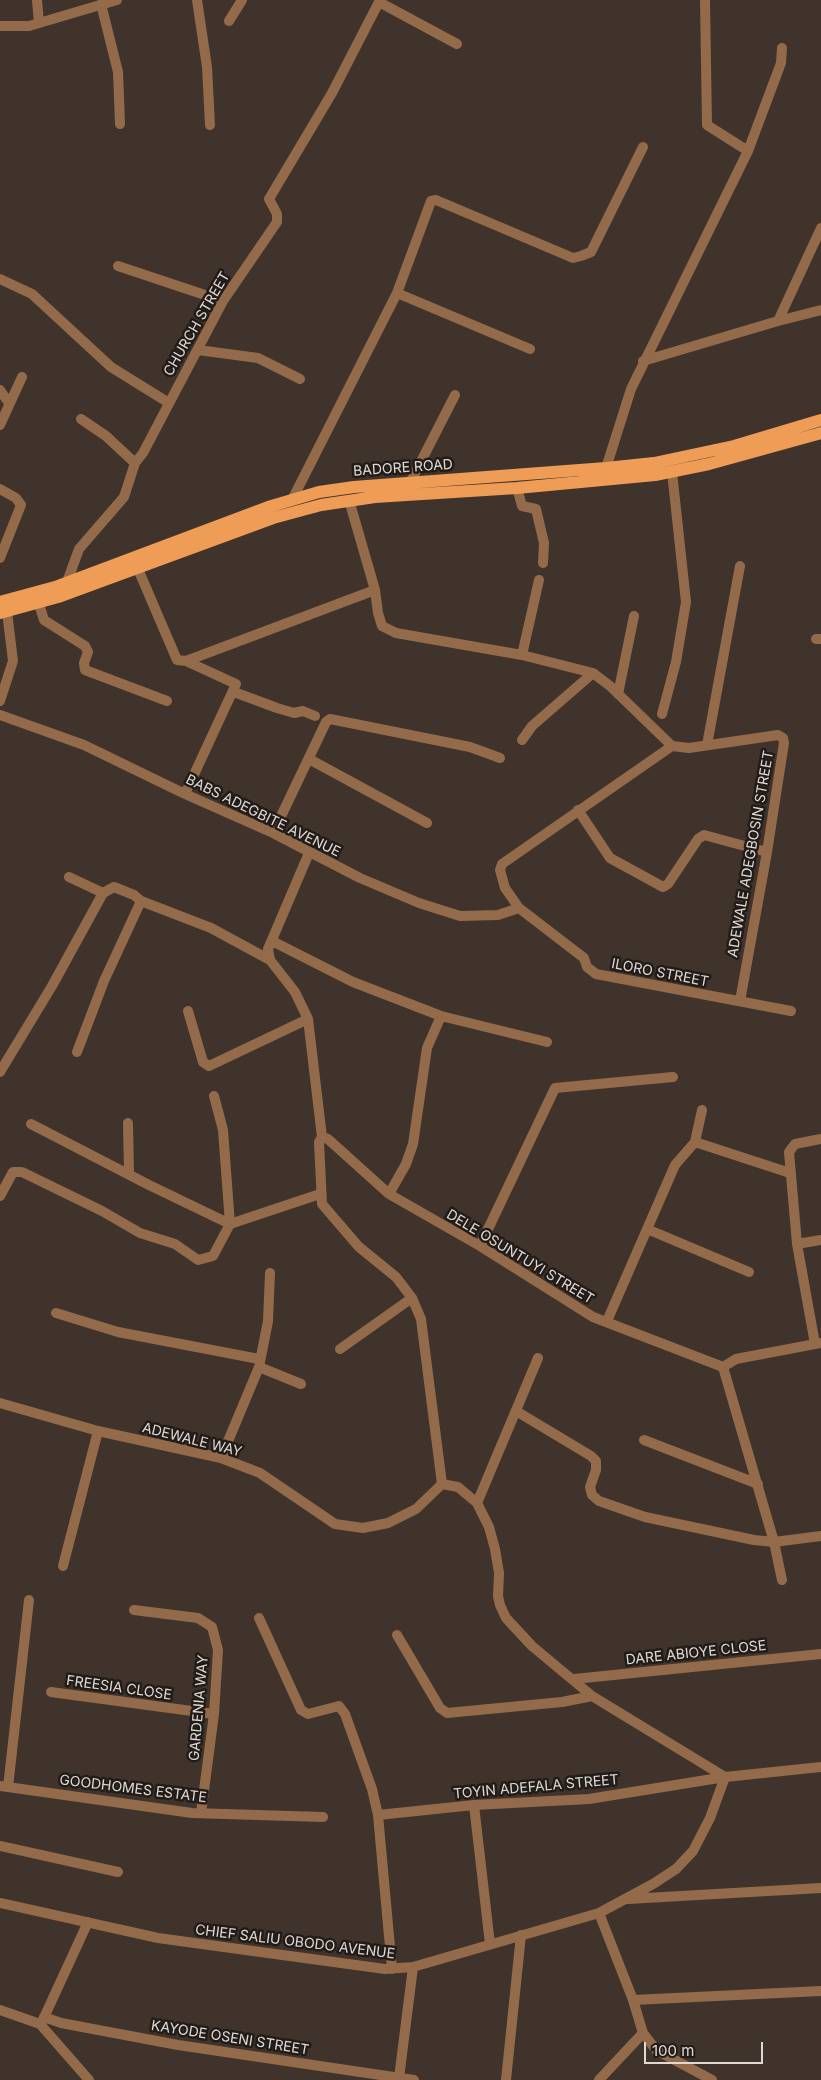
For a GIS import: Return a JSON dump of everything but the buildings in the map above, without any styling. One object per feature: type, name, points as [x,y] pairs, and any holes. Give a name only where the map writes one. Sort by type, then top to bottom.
[{"type":"main road","name":"BADORE ROAD","points":[[2,609],[34,594],[293,498],[337,489],[654,463],[707,452],[821,420]]},
{"type":"main road","name":"BADORE ROAD","points":[[2,609],[39,604],[273,518],[321,505],[349,500],[517,488],[672,472],[736,457],[821,433]]},
{"type":"street","points":[[37,0],[39,23]]},
{"type":"street","points":[[0,26],[20,27],[39,23],[116,0]]},
{"type":"street","points":[[197,0],[207,67],[210,125]]},
{"type":"street","points":[[229,21],[242,0]]},
{"type":"street","points":[[705,0],[707,125],[748,151]]},
{"type":"street","points":[[380,1],[457,44]]},
{"type":"street","name":"CHURCH STREET","points":[[67,582],[79,548],[124,497],[135,463],[143,453],[223,301],[277,222],[276,214],[269,199],[332,93],[380,1]]},
{"type":"street","points":[[101,4],[118,72],[120,124]]},
{"type":"street","points":[[606,468],[631,389],[748,151],[781,63],[782,48]]},
{"type":"street","points":[[293,498],[397,293],[429,205],[436,200],[573,258],[591,252],[643,148]]},
{"type":"street","points":[[778,321],[821,228]]},
{"type":"street","points":[[118,266],[223,301]]},
{"type":"street","points":[[0,279],[32,294],[111,367],[168,403]]},
{"type":"street","points":[[397,293],[530,349]]},
{"type":"street","points":[[644,361],[821,310]]},
{"type":"street","points":[[198,350],[258,358],[300,379]]},
{"type":"street","points":[[0,425],[22,377]]},
{"type":"street","points":[[0,390],[9,403]]},
{"type":"street","points":[[410,483],[454,395]]},
{"type":"street","points":[[82,419],[106,436],[135,463]]},
{"type":"street","points":[[662,714],[676,662],[686,602],[672,472]]},
{"type":"street","points":[[517,488],[522,506],[536,509],[544,543],[543,563]]},
{"type":"street","points":[[0,489],[16,498],[21,505],[0,558]]},
{"type":"street","points":[[349,500],[375,590],[382,626],[396,633],[522,655],[593,673],[618,694],[672,746],[578,810],[610,858],[662,887],[668,884],[698,839],[704,835],[767,852]]},
{"type":"street","points":[[708,745],[740,566]]},
{"type":"street","points":[[138,568],[172,653],[177,660],[186,661],[236,684],[234,692],[185,794]]},
{"type":"street","points":[[522,655],[539,580]]},
{"type":"street","points":[[186,661],[375,590]]},
{"type":"street","points":[[39,604],[44,620],[85,646],[88,652],[84,663],[85,670],[167,701]]},
{"type":"street","points":[[0,700],[13,661],[2,609]]},
{"type":"street","points":[[618,694],[634,616]]},
{"type":"street","points":[[522,740],[532,726],[593,673]]},
{"type":"street","points":[[234,692],[277,708],[294,713],[303,711],[315,716]]},
{"type":"street","name":"BABS ADEGBITE AVENUE","points":[[0,715],[84,744],[185,794],[273,833],[309,853],[419,903],[460,916],[498,915],[520,908]]},
{"type":"street","points":[[273,833],[326,722],[330,719],[470,747],[500,758]]},
{"type":"street","name":"ADEWALE ADEGBOSIN STREET","points":[[672,746],[689,748],[778,735],[783,738],[784,743],[767,852],[740,1002]]},
{"type":"street","points":[[309,759],[427,823]]},
{"type":"street","name":"ILORO STREET","points":[[578,810],[502,864],[500,870],[505,888],[520,908],[584,958],[587,967],[596,974],[791,1011]]},
{"type":"street","points":[[270,960],[268,949],[309,853]]},
{"type":"street","points":[[70,877],[103,893]]},
{"type":"street","points":[[0,1072],[52,986],[103,893],[114,887],[134,895],[141,901],[211,928],[270,960],[295,992],[308,1019],[322,1137],[319,1142],[320,1194],[325,1211],[359,1247],[396,1277],[412,1298],[421,1319],[442,1484],[458,1487],[477,1503],[489,1527],[499,1573],[498,1596],[506,1618],[532,1646],[574,1679],[592,1696],[725,1777]]},
{"type":"street","points":[[77,1052],[104,981],[141,901]]},
{"type":"street","points":[[272,941],[354,982],[441,1016],[547,1042]]},
{"type":"street","points":[[188,1011],[202,1062],[209,1066],[308,1019]]},
{"type":"street","points":[[389,1194],[406,1164],[413,1144],[427,1048],[441,1016]]},
{"type":"street","points":[[480,1246],[535,1133],[550,1094],[555,1088],[673,1076]]},
{"type":"street","points":[[0,1196],[12,1172],[22,1172],[102,1211],[140,1233],[175,1244],[198,1260],[212,1256],[230,1224],[223,1130],[214,1096]]},
{"type":"street","points":[[607,1321],[675,1166],[695,1142],[702,1110]]},
{"type":"street","points":[[128,1123],[129,1173]]},
{"type":"street","points":[[31,1124],[129,1173],[148,1185],[230,1224],[320,1194]]},
{"type":"street","name":"DELE OSUNTUYI STREET","points":[[322,1137],[328,1139],[389,1194],[480,1246],[593,1318],[607,1321],[723,1367]]},
{"type":"street","points":[[782,1580],[758,1484],[723,1367],[736,1360],[818,1343],[796,1244],[789,1152],[795,1144],[821,1140]]},
{"type":"street","points":[[695,1142],[790,1173]]},
{"type":"street","points":[[647,1228],[749,1272]]},
{"type":"street","points":[[796,1244],[821,1240]]},
{"type":"street","points":[[221,1458],[259,1363],[268,1321],[270,1273]]},
{"type":"street","points":[[340,1349],[412,1298]]},
{"type":"street","points":[[56,1313],[118,1332],[259,1363],[301,1384]]},
{"type":"street","points":[[477,1503],[538,1358]]},
{"type":"street","name":"ADEWALE WAY","points":[[0,1403],[98,1431],[221,1458],[260,1473],[336,1524],[363,1528],[388,1523],[416,1509],[442,1484]]},
{"type":"street","points":[[516,1411],[591,1456],[596,1461],[596,1470],[590,1487],[592,1495],[600,1501],[645,1517],[754,1540],[774,1542],[821,1536]]},
{"type":"street","points":[[63,1566],[98,1431]]},
{"type":"street","points":[[644,1440],[758,1484]]},
{"type":"street","points":[[4,1786],[29,1600]]},
{"type":"street","name":"GARDENIA WAY","points":[[134,1610],[198,1618],[212,1627],[218,1650],[214,1714],[202,1813]]},
{"type":"street","points":[[259,1618],[301,1710],[308,1714],[339,1706],[345,1714],[372,1789],[378,1814],[392,1969]]},
{"type":"street","points":[[397,1635],[440,1708],[447,1713],[562,1702],[592,1696]]},
{"type":"street","name":"DARE ABIOYE CLOSE","points":[[574,1679],[821,1654]]},
{"type":"street","name":"FREESIA CLOSE","points":[[51,1692],[214,1714]]},
{"type":"street","name":"TOYIN ADEFALA STREET","points":[[378,1814],[474,1805],[588,1799],[725,1777],[821,1767]]},
{"type":"street","name":"CHIEF SALIU OBODO AVENUE","points":[[0,1903],[168,1939],[392,1969],[413,1967],[521,1934],[599,1914],[676,1869],[693,1851],[710,1818],[725,1777]]},
{"type":"street","name":"GOODHOMES ESTATE","points":[[4,1786],[202,1813],[323,1816]]},
{"type":"street","points":[[474,1805],[490,1944]]},
{"type":"street","points":[[0,1846],[118,1872]]},
{"type":"street","points":[[625,1899],[821,1888]]},
{"type":"street","points":[[599,1914],[643,2033],[656,2050],[712,2080]]},
{"type":"street","points":[[88,1922],[42,2021],[89,2080]]},
{"type":"street","points":[[506,2080],[521,1934]]},
{"type":"street","points":[[400,2078],[413,1967]]},
{"type":"street","points":[[632,2000],[821,1991]]},
{"type":"street","name":"KAYODE OSENI STREET","points":[[0,2010],[42,2021],[178,2045],[414,2080]]},
{"type":"street","points":[[599,2080],[643,2033]]}]
